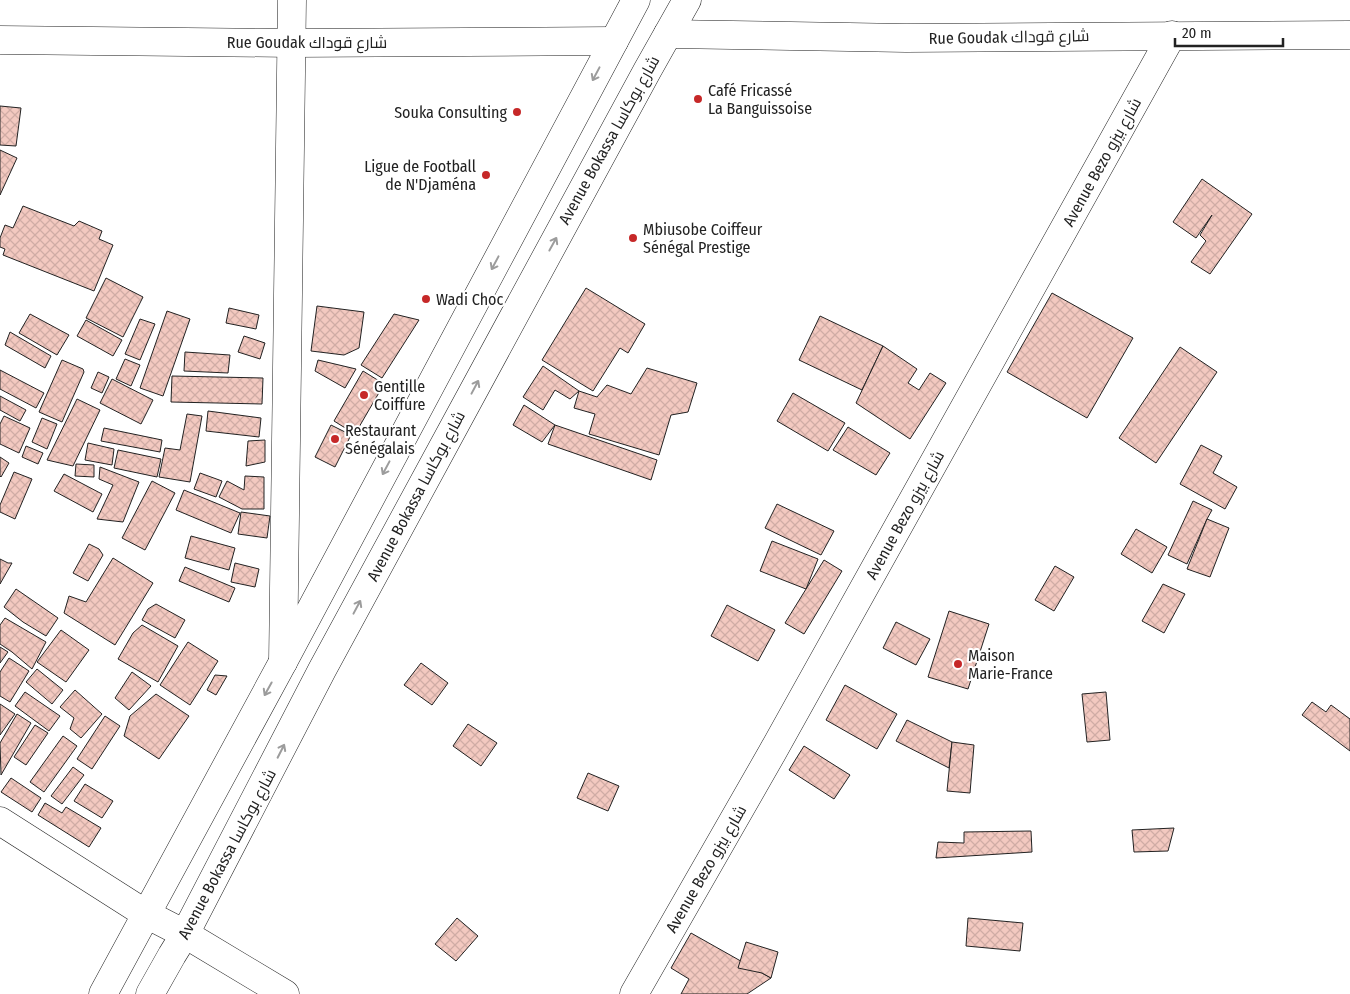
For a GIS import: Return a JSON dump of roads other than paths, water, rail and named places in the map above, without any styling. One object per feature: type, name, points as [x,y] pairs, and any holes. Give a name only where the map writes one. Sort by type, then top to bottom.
[{"type":"street","points":[[283,662],[292,0]]},
{"type":"street","points":[[103,994],[283,662],[636,0]]},
{"type":"street","name":"Avenue Bokassa شارع بوكاسا","points":[[150,994],[185,934],[327,662],[566,218],[687,0]]},
{"type":"street","name":"Rue Goudak شارع قوداك","points":[[668,34],[906,38],[1350,35]]},
{"type":"street","name":"Avenue Bezo شارع بيزو","points":[[634,994],[772,753],[1172,35]]},
{"type":"street","name":"Rue Goudak شارع قوداك","points":[[0,40],[291,43],[614,40]]},
{"type":"street","points":[[0,821],[146,914],[185,934],[285,994]]},
{"type":"place","name":"Café Fricassé La Banguissoise","points":[[698,99]]},
{"type":"place","name":"Souka Consulting","points":[[517,112]]},
{"type":"place","name":"Ligue de Football de N'Djaména","points":[[486,175]]},
{"type":"place","name":"Mbiusobe Coiffeur Sénégal Prestige","points":[[633,238]]},
{"type":"place","name":"Wadi Choc","points":[[426,299]]},
{"type":"place","name":"Gentille Coiffure","points":[[364,395]]},
{"type":"place","name":"Restaurant Sénégalais","points":[[335,439]]},
{"type":"place","name":"Maison Marie-France","points":[[958,664]]}]
